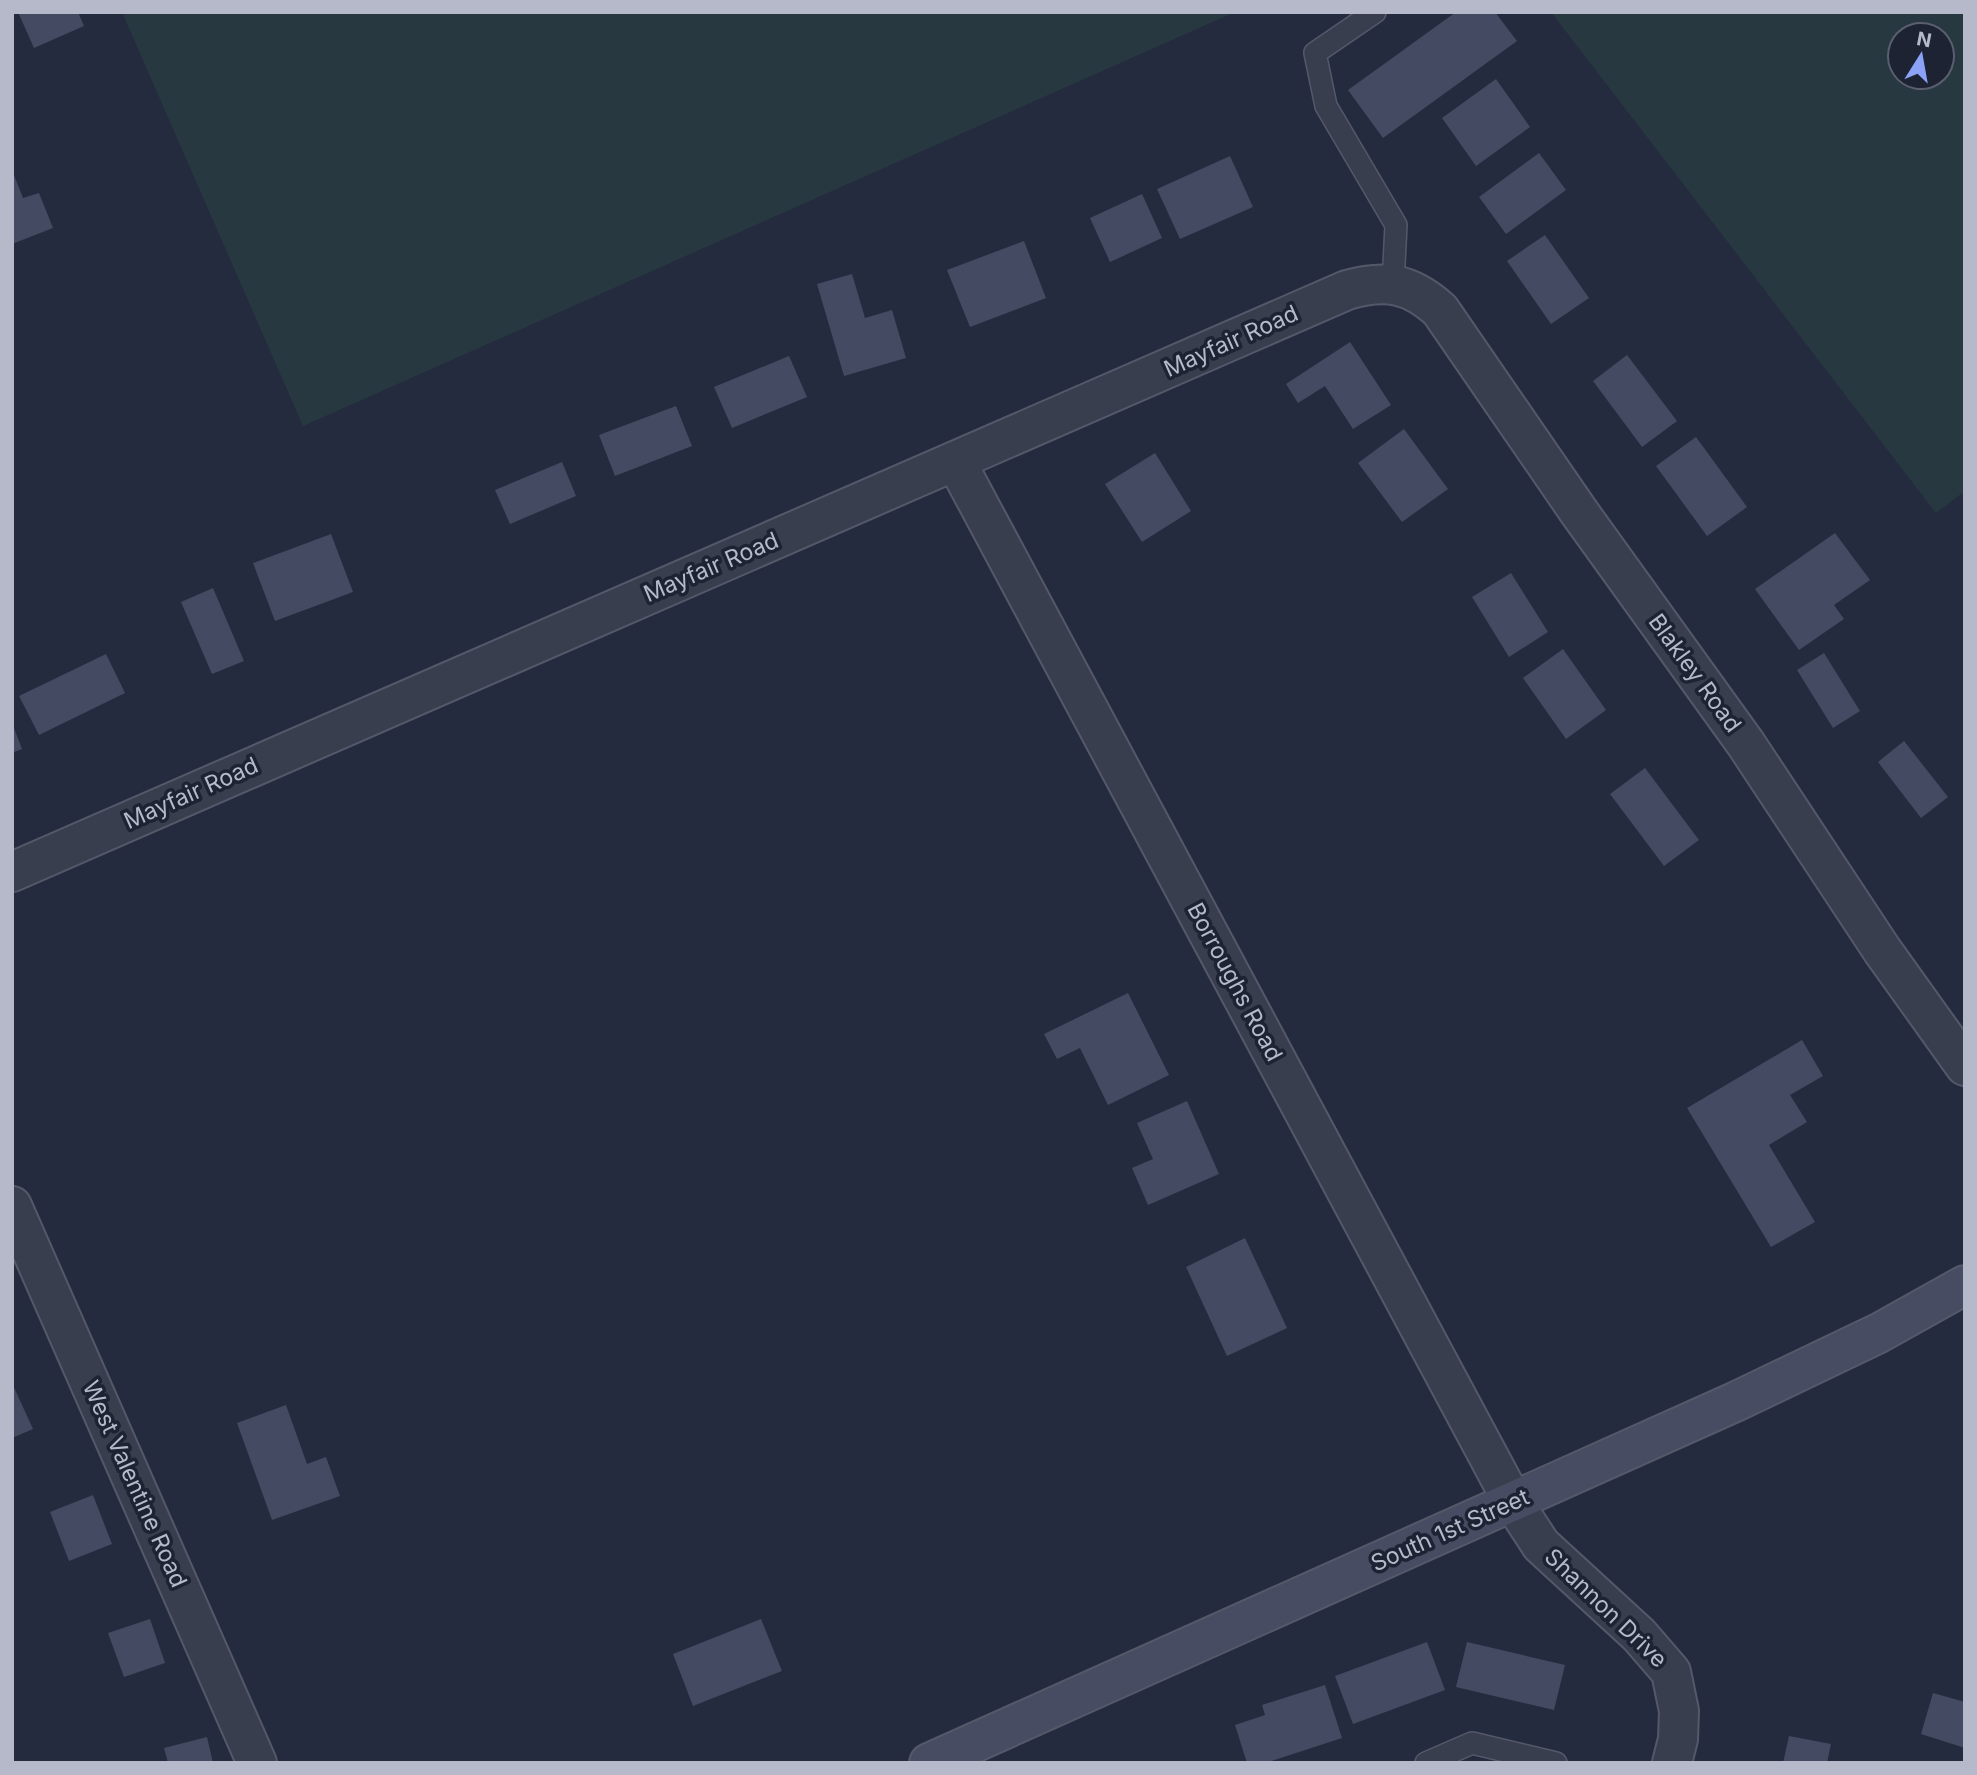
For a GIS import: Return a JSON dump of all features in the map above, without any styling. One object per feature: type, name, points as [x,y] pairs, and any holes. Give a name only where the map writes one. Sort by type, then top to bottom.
[{"type":"main road","name":"South 1st Street","points":[[929,1763],[1737,1401],[1855,1344],[1965,1285]]},
{"type":"street","name":"Mayfair Road","points":[[12,872],[1347,290],[1363,286],[1403,287]]},
{"type":"street","name":"Blakley Road","points":[[1403,287],[1440,310],[1579,512],[1746,744],[1882,950],[1965,1066]]},
{"type":"street","name":"Borroughs Road","points":[[956,461],[1513,1502]]},
{"type":"street","name":"West Valentine Road","points":[[12,1206],[257,1763]]},
{"type":"street","name":"Shannon Drive","points":[[1513,1502],[1541,1545],[1645,1640],[1671,1672],[1679,1711],[1678,1739],[1672,1763]]},
{"type":"lane","points":[[1374,12],[1315,53],[1326,106],[1396,225],[1403,287]]},
{"type":"lane","points":[[1426,1763],[1472,1743],[1556,1763]]},
{"type":"shaded area","points":[[122,12],[1235,12],[303,426]]},
{"type":"shaded area","points":[[1551,12],[1965,12],[1965,491],[1936,513]]},
{"type":"building","points":[[18,12],[78,12],[84,26],[34,48]]},
{"type":"building","points":[[1456,12],[1495,12],[1517,41],[1383,138],[1348,90]]},
{"type":"building","points":[[1496,79],[1530,127],[1476,166],[1442,118]]},
{"type":"building","points":[[1539,153],[1566,190],[1506,234],[1479,197]]},
{"type":"building","points":[[1230,156],[1253,207],[1180,239],[1157,189]]},
{"type":"building","points":[[12,170],[23,198],[39,193],[53,228],[12,244]]},
{"type":"building","points":[[1142,194],[1162,238],[1110,262],[1090,218]]},
{"type":"building","points":[[1545,235],[1589,298],[1551,324],[1507,261]]},
{"type":"building","points":[[1024,241],[1046,298],[970,327],[947,270]]},
{"type":"building","points":[[852,274],[865,318],[892,310],[906,358],[844,376],[817,284]]},
{"type":"building","points":[[1350,342],[1391,405],[1353,429],[1325,386],[1298,403],[1286,384]]},
{"type":"building","points":[[1627,355],[1677,421],[1642,447],[1593,381]]},
{"type":"building","points":[[789,356],[807,397],[732,428],[714,387]]},
{"type":"building","points":[[676,406],[692,446],[615,476],[599,435]]},
{"type":"building","points":[[1404,429],[1448,489],[1402,522],[1358,463]]},
{"type":"building","points":[[1696,437],[1747,507],[1707,536],[1656,466]]},
{"type":"building","points":[[1155,453],[1191,511],[1142,542],[1105,484]]},
{"type":"building","points":[[562,462],[576,496],[510,524],[495,490]]},
{"type":"building","points":[[1835,533],[1870,580],[1834,605],[1844,619],[1799,650],[1755,589]]},
{"type":"building","points":[[331,534],[353,592],[275,621],[253,563]]},
{"type":"building","points":[[1511,573],[1548,632],[1509,657],[1472,597]]},
{"type":"building","points":[[213,588],[244,661],[212,674],[181,602]]},
{"type":"building","points":[[1563,649],[1606,710],[1566,739],[1523,678]]},
{"type":"building","points":[[1824,653],[1860,711],[1833,728],[1797,670]]},
{"type":"building","points":[[106,654],[125,693],[39,735],[19,696]]},
{"type":"building","points":[[12,723],[22,749],[12,753]]},
{"type":"building","points":[[1904,741],[1948,797],[1921,818],[1878,762]]},
{"type":"building","points":[[1645,768],[1699,840],[1664,866],[1610,794]]},
{"type":"building","points":[[1128,993],[1169,1075],[1108,1105],[1080,1048],[1057,1059],[1044,1034]]},
{"type":"building","points":[[1802,1040],[1823,1076],[1790,1095],[1807,1122],[1769,1145],[1815,1222],[1771,1247],[1687,1108]]},
{"type":"building","points":[[1187,1101],[1219,1174],[1148,1205],[1132,1168],[1153,1159],[1137,1123]]},
{"type":"building","points":[[1245,1238],[1287,1328],[1227,1356],[1186,1267]]},
{"type":"building","points":[[12,1383],[33,1429],[12,1438]]},
{"type":"building","points":[[286,1405],[307,1464],[326,1457],[340,1496],[272,1520],[237,1423]]},
{"type":"building","points":[[93,1495],[112,1544],[69,1561],[50,1512]]},
{"type":"building","points":[[150,1619],[165,1663],[124,1677],[108,1633]]},
{"type":"building","points":[[761,1619],[782,1671],[693,1706],[673,1654]]},
{"type":"building","points":[[1427,1642],[1445,1690],[1353,1724],[1335,1676]]},
{"type":"building","points":[[1467,1642],[1565,1665],[1554,1710],[1456,1687]]},
{"type":"building","points":[[1325,1685],[1342,1738],[1265,1763],[1247,1763],[1235,1725],[1265,1715],[1262,1705]]},
{"type":"building","points":[[1933,1693],[1965,1702],[1965,1748],[1921,1734]]},
{"type":"building","points":[[1789,1736],[1831,1744],[1827,1763],[1783,1763]]},
{"type":"building","points":[[207,1737],[213,1763],[168,1763],[164,1748]]}]
